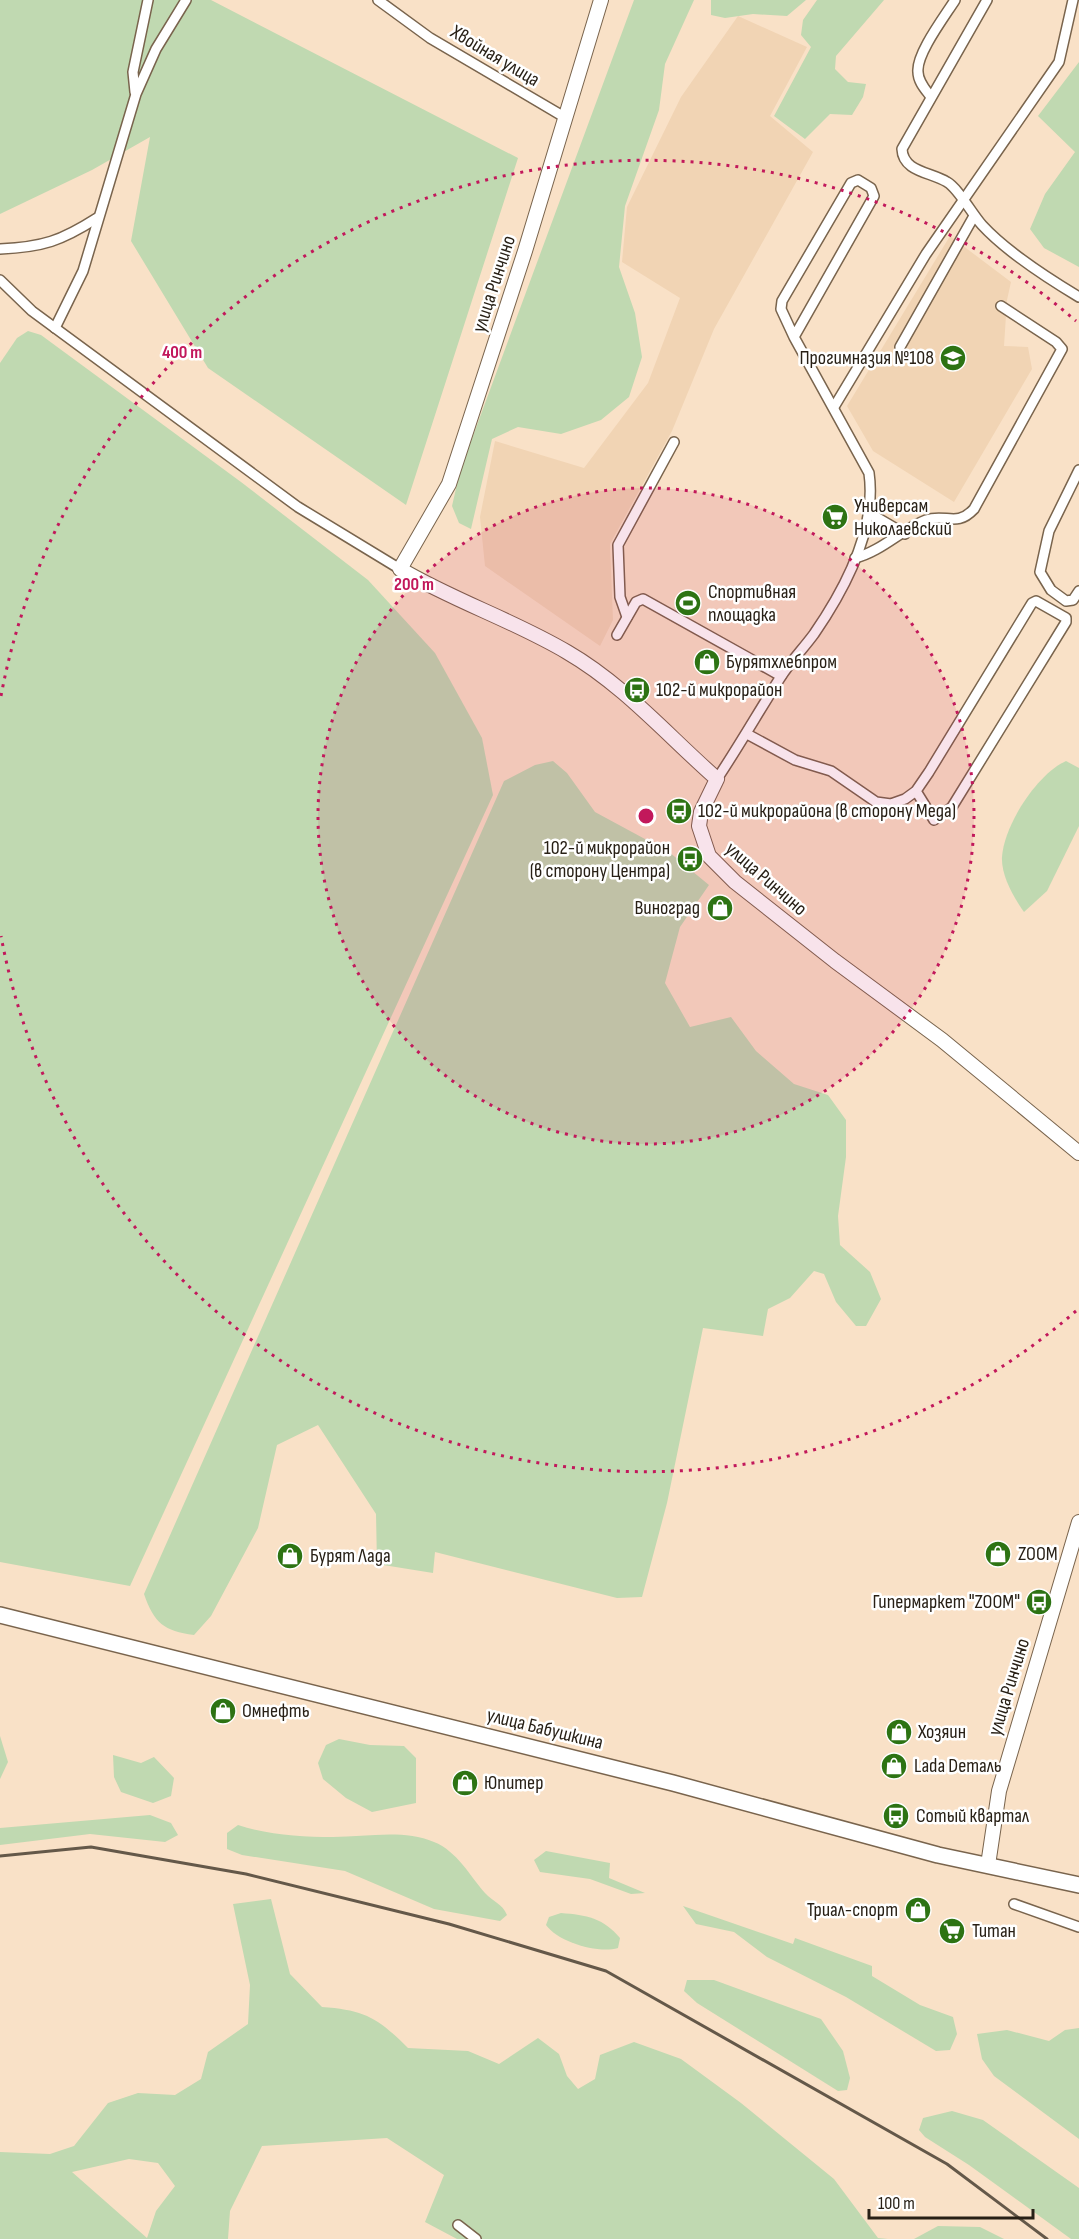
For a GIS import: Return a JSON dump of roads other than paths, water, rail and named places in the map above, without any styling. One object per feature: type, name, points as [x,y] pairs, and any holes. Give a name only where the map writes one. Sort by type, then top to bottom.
[{"type":"main road","name":"улица Бабушкина","points":[[0,1615],[673,1783],[938,1855],[1079,1886]]},
{"type":"street","points":[[136,94],[133,72],[148,0]]},
{"type":"street","points":[[55,328],[83,272],[97,218],[136,94],[156,50],[186,0]]},
{"type":"street","name":"Хвойная улица","points":[[378,0],[430,38],[566,118]]},
{"type":"street","name":"улица Ринчино","points":[[400,569],[450,484],[601,0]]},
{"type":"street","points":[[931,97],[917,74],[918,62],[955,0]]},
{"type":"street","points":[[987,0],[902,148],[902,154],[912,167],[953,186],[962,202],[983,226],[1079,297]]},
{"type":"street","points":[[834,407],[926,255],[1059,62],[1073,0]]},
{"type":"street","points":[[0,280],[10,292],[55,328],[298,507],[437,591],[508,620],[600,673],[717,779],[781,676],[814,633],[855,558],[869,513],[872,495],[869,473],[794,337],[781,309],[782,301],[850,183],[858,180],[871,188],[874,196],[794,337]]},
{"type":"street","points":[[900,347],[974,216]]},
{"type":"street","points":[[0,249],[36,247],[69,236],[97,218]]},
{"type":"street","points":[[0,289],[10,292]]},
{"type":"street","points":[[855,558],[866,555],[926,520],[966,518],[974,509],[1062,349],[1056,342],[1001,306]]},
{"type":"street","points":[[627,617],[620,597],[618,545],[674,442]]},
{"type":"street","points":[[1079,470],[1049,531],[1040,572],[1051,590],[1066,601],[1073,600],[1079,591]]},
{"type":"street","points":[[869,513],[905,534]]},
{"type":"street","points":[[617,634],[636,602],[643,599],[781,676]]},
{"type":"street","points":[[747,734],[795,760],[831,771],[876,802],[891,804],[905,799],[916,791],[1032,603],[1036,601],[1066,618],[1054,643],[952,807],[934,820],[916,791]]},
{"type":"street","name":"улица Ринчино","points":[[717,779],[701,812],[699,826],[710,856],[729,877],[826,955],[942,1040],[1079,1153]]},
{"type":"street","name":"улица Ринчино","points":[[988,1865],[999,1791],[1079,1522]]},
{"type":"street","points":[[1014,1904],[1079,1927]]},
{"type":"street","points":[[458,2225],[476,2239]]},
{"type":"railway","points":[[0,1856],[91,1847],[246,1874],[449,1924],[606,1971],[947,2164],[1047,2239]]},
{"type":"place","name":"Прогимназия №108","points":[[953,358]]},
{"type":"place","name":"Универсам Николаевский","points":[[835,517]]},
{"type":"place","name":"Спортивная площадка","points":[[688,603]]},
{"type":"place","name":"Бурятхлебпром","points":[[707,662]]},
{"type":"place","name":"102-й микрорайон","points":[[637,690]]},
{"type":"place","name":"102-й микрорайона (в сторону Меда)","points":[[679,811]]},
{"type":"place","name":"102-й микрорайон (в сторону Центра)","points":[[690,859]]},
{"type":"place","name":"Виноград","points":[[720,908]]},
{"type":"place","name":"ZOOM","points":[[998,1554]]},
{"type":"place","name":"Бурят Лада","points":[[290,1556]]},
{"type":"place","name":"Гипермаркет \"ZOOM\"","points":[[1039,1602]]},
{"type":"place","name":"Омнефть","points":[[223,1711]]},
{"type":"place","name":"Хозяин","points":[[899,1732]]},
{"type":"place","name":"Lada Dеталь","points":[[894,1766]]},
{"type":"place","name":"Юпитер","points":[[465,1783]]},
{"type":"place","name":"Сотый квартал","points":[[896,1816]]},
{"type":"place","name":"Триал-спорт","points":[[918,1910]]},
{"type":"place","name":"Титан","points":[[952,1931]]}]
